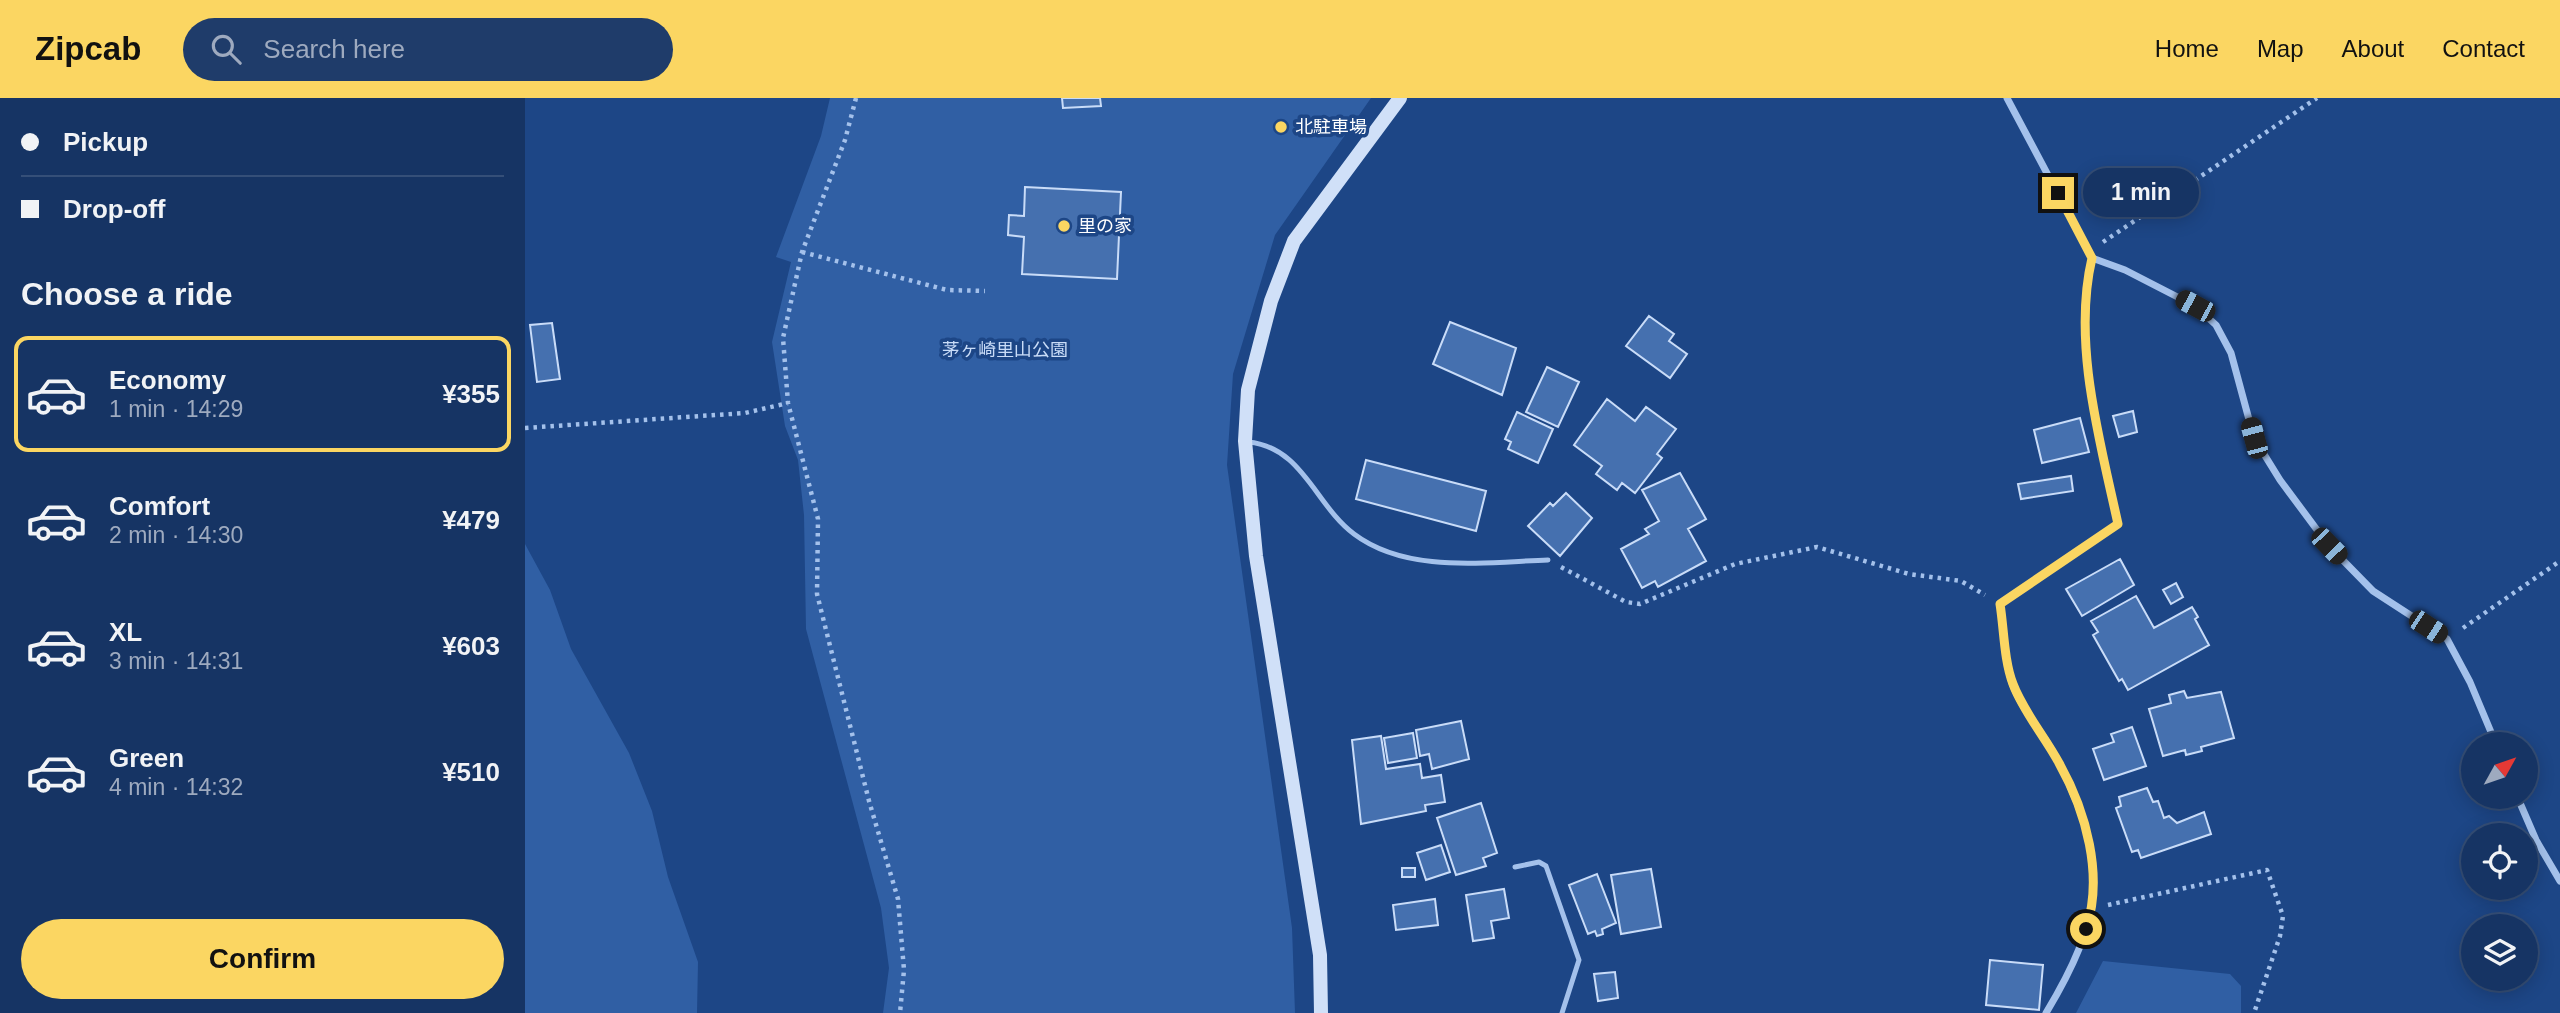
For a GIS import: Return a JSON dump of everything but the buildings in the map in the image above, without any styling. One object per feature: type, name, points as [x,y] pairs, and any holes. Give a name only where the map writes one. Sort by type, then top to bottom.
[{"type":"street","points":[[1321,1013],[1320,955],[1256,556],[1245,441],[1248,390],[1271,301],[1294,242],[1400,98]]},
{"type":"street","points":[[2007,98],[2092,258],[2085,289],[2091,399],[2118,524],[2000,604],[2012,683],[2061,766],[2082,818],[2095,873],[2093,909],[2073,969],[2046,1013]]},
{"type":"street","points":[[2092,258],[2125,270],[2195,306],[2216,325],[2231,353],[2254,438],[2288,491],[2329,546],[2373,591],[2447,639],[2470,682],[2491,732]]},
{"type":"street","points":[[2523,809],[2536,840],[2560,881]]},
{"type":"lane","points":[[1245,441],[1268,444],[1292,462],[1353,534],[1396,557],[1469,563],[1548,561]]},
{"type":"lane","points":[[1515,867],[1539,862],[1546,866],[1579,960],[1562,1013]]},
{"type":"path","points":[[856,98],[845,139],[802,252],[783,338],[788,403],[818,519],[817,594],[869,801],[898,899],[904,970],[899,1013]]},
{"type":"path","points":[[2092,258],[2105,239],[2317,98]]},
{"type":"path","points":[[802,252],[947,290],[985,291]]},
{"type":"path","points":[[525,428],[745,413],[788,403]]},
{"type":"path","points":[[1548,561],[1626,602],[1640,604],[1735,564],[1817,547],[1909,574],[1961,581],[2000,604]]},
{"type":"path","points":[[2447,639],[2560,561]]},
{"type":"path","points":[[2093,909],[2267,870],[2283,916],[2254,1013]]},
{"type":"green space","name":"茅ヶ崎里山公園","points":[[830,98],[1371,98],[1275,235],[1233,374],[1227,465],[1292,928],[1295,1013],[883,1013],[889,968],[881,908],[806,629],[804,515],[798,460],[785,426],[772,342],[791,262],[776,257],[821,136]]},
{"type":"green space","points":[[525,544],[550,590],[571,649],[629,753],[652,811],[668,877],[698,962],[697,1013],[525,1013]]},
{"type":"green space","points":[[2103,961],[2230,974],[2241,986],[2241,1013],[2076,1013]]},
{"type":"place","name":"北駐車場","points":[[1281,127]]},
{"type":"place","name":"里の家","points":[[1064,226]]},
{"type":"route","points":[[2058,193],[2092,258],[2085,289],[2091,399],[2118,524],[2000,604],[2012,683],[2061,766],[2082,818],[2095,873],[2093,909],[2086,929]]}]
